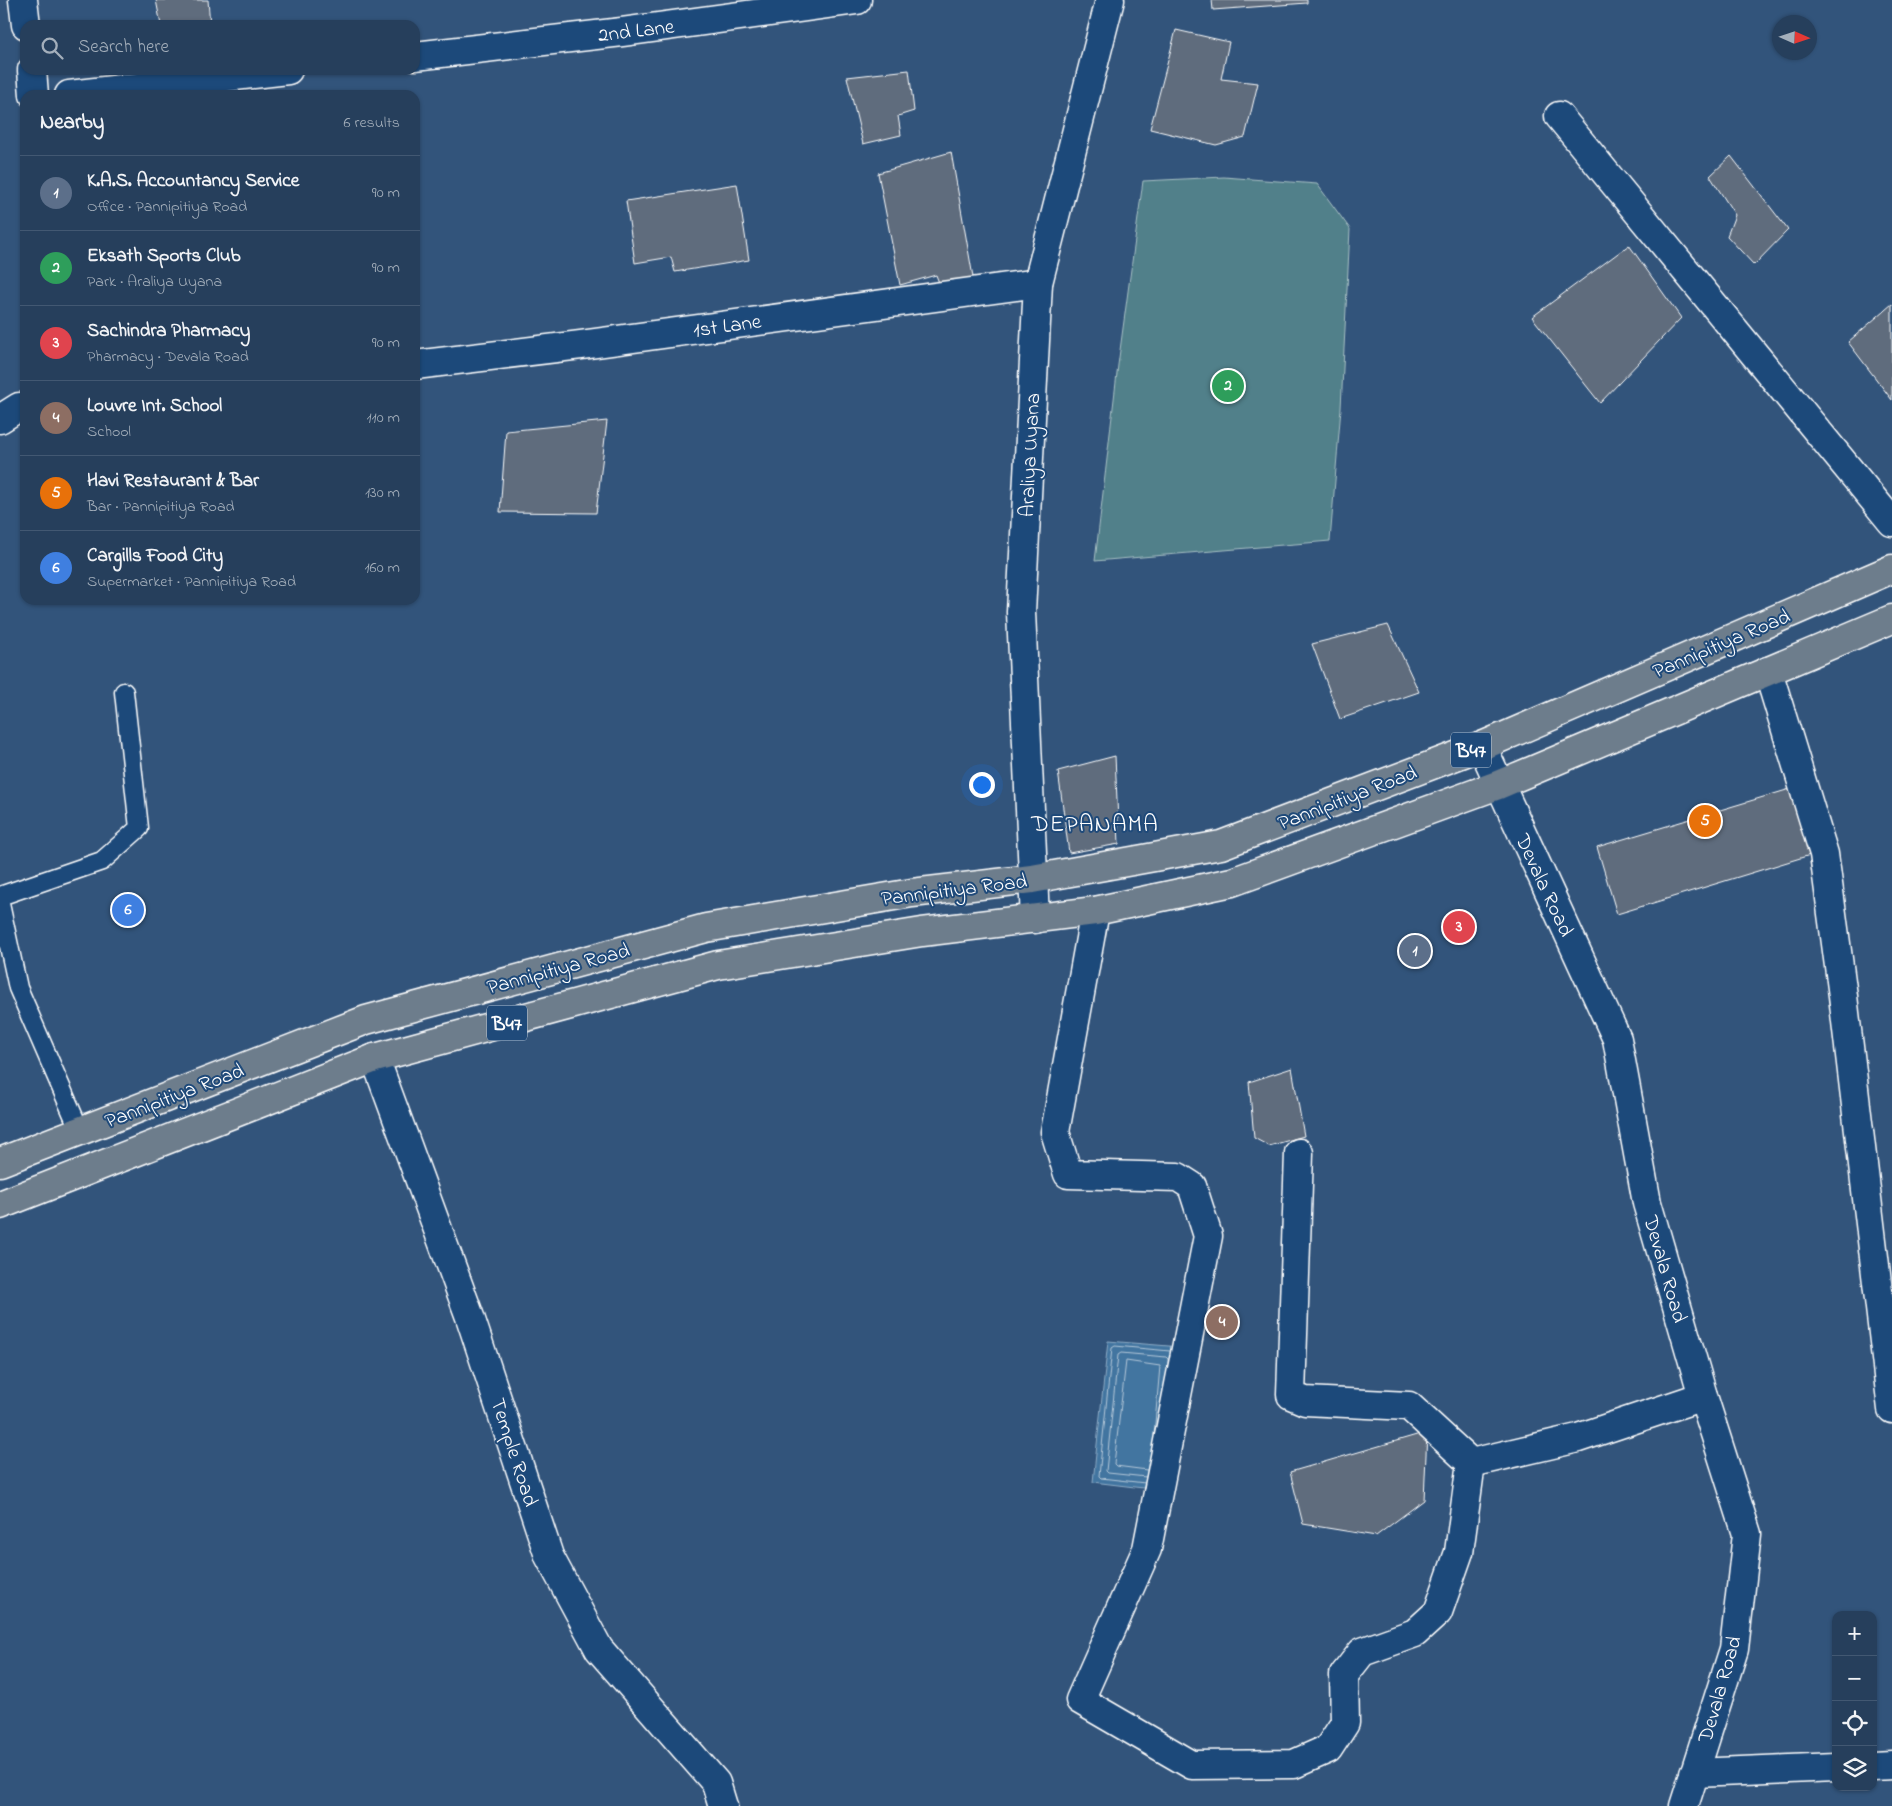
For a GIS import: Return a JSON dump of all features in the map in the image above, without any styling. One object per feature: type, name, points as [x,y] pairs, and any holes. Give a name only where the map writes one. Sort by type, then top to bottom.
[{"type":"main road","name":"Pannipitiya Road","points":[[0,1162],[366,1020],[706,928],[912,893],[1032,880],[1221,845],[1482,746],[1892,569]]},
{"type":"main road","name":"Pannipitiya Road","points":[[0,1205],[375,1058],[718,966],[922,932],[1095,911],[1232,882],[1498,785],[1892,619]]},
{"type":"street","points":[[23,0],[25,20]]},
{"type":"street","name":"2nd Lane","points":[[420,55],[622,32],[857,0]]},
{"type":"street","name":"Araliya Uyana","points":[[1035,919],[1021,612],[1038,283],[1110,0]]},
{"type":"street","points":[[32,75],[34,90]]},
{"type":"street","points":[[113,90],[244,75]]},
{"type":"street","points":[[1559,116],[1892,522]]},
{"type":"street","name":"1st Lane","points":[[420,364],[581,345],[1038,283]]},
{"type":"street","points":[[0,419],[20,407]]},
{"type":"street","points":[[1768,671],[1824,854],[1843,996],[1892,1409]]},
{"type":"street","name":"Devala Road","points":[[1482,746],[1498,785],[1617,1040],[1647,1203],[1703,1396],[1747,1534],[1734,1649],[1684,1806]]},
{"type":"street","points":[[1095,911],[1055,1132],[1068,1174],[1178,1177],[1192,1186],[1208,1236],[1147,1550],[1080,1700],[1192,1765],[1294,1764],[1328,1749],[1345,1723],[1344,1675],[1362,1652],[1416,1633],[1438,1612],[1459,1552],[1472,1463]]},
{"type":"street","name":"Temple Road","points":[[375,1058],[470,1317],[549,1556],[599,1649],[716,1783],[723,1806]]},
{"type":"street","points":[[1299,1153],[1291,1395],[1305,1401],[1410,1406],[1472,1463]]},
{"type":"street","points":[[1472,1463],[1578,1438],[1703,1396]]},
{"type":"street","points":[[1877,1766],[1892,1765]]},
{"type":"street","points":[[1694,1773],[1832,1767]]},
{"type":"lane","points":[[0,896],[102,860],[139,828],[124,692]]},
{"type":"lane","points":[[0,904],[18,988],[80,1131]]},
{"type":"green space","points":[[1224,177],[1317,184],[1350,229],[1341,408],[1330,541],[1095,561],[1118,365],[1143,181]]},
{"type":"water","points":[[1108,1341],[1181,1347],[1168,1491],[1093,1482]]},
{"type":"building","points":[[156,0],[208,0],[210,20],[160,20]]},
{"type":"building","points":[[1212,0],[1307,0],[1307,3],[1213,10]]},
{"type":"building","points":[[1176,30],[1229,42],[1221,79],[1258,83],[1245,137],[1216,145],[1150,129]]},
{"type":"building","points":[[909,70],[914,111],[898,116],[901,135],[863,144],[847,77]]},
{"type":"building","points":[[951,152],[973,277],[941,288],[936,275],[900,285],[878,173]]},
{"type":"building","points":[[1731,156],[1788,230],[1754,265],[1727,236],[1735,215],[1710,176]]},
{"type":"building","points":[[737,184],[749,260],[675,272],[671,257],[635,263],[626,201]]},
{"type":"building","points":[[1629,245],[1681,318],[1600,403],[1532,317]]},
{"type":"building","points":[[1892,304],[1892,400],[1848,342]]},
{"type":"building","points":[[607,421],[596,513],[500,512],[506,431]]},
{"type":"building","points":[[1388,625],[1419,692],[1340,719],[1312,644]]},
{"type":"building","points":[[1115,756],[1119,844],[1069,853],[1058,771]]},
{"type":"building","points":[[1800,786],[1820,852],[1617,914],[1597,847]]},
{"type":"building","points":[[1292,1068],[1304,1136],[1269,1146],[1254,1138],[1249,1082]]},
{"type":"building","points":[[1427,1432],[1424,1500],[1376,1536],[1303,1524],[1290,1472]]},
{"type":"place","name":"Eksath Sports Club","points":[[1228,386]]},
{"type":"place","name":"Havi Restaurant & Bar","points":[[1705,821]]},
{"type":"place","name":"Cargills Food City","points":[[128,910]]},
{"type":"place","name":"Sachindra Pharmacy","points":[[1459,927]]},
{"type":"place","name":"K.A.S. Accountancy Service","points":[[1415,951]]},
{"type":"place","name":"Louvre Int. School","points":[[1222,1322]]},
{"type":"district","name":"DEPANAMA","points":[[1095,823]]}]
